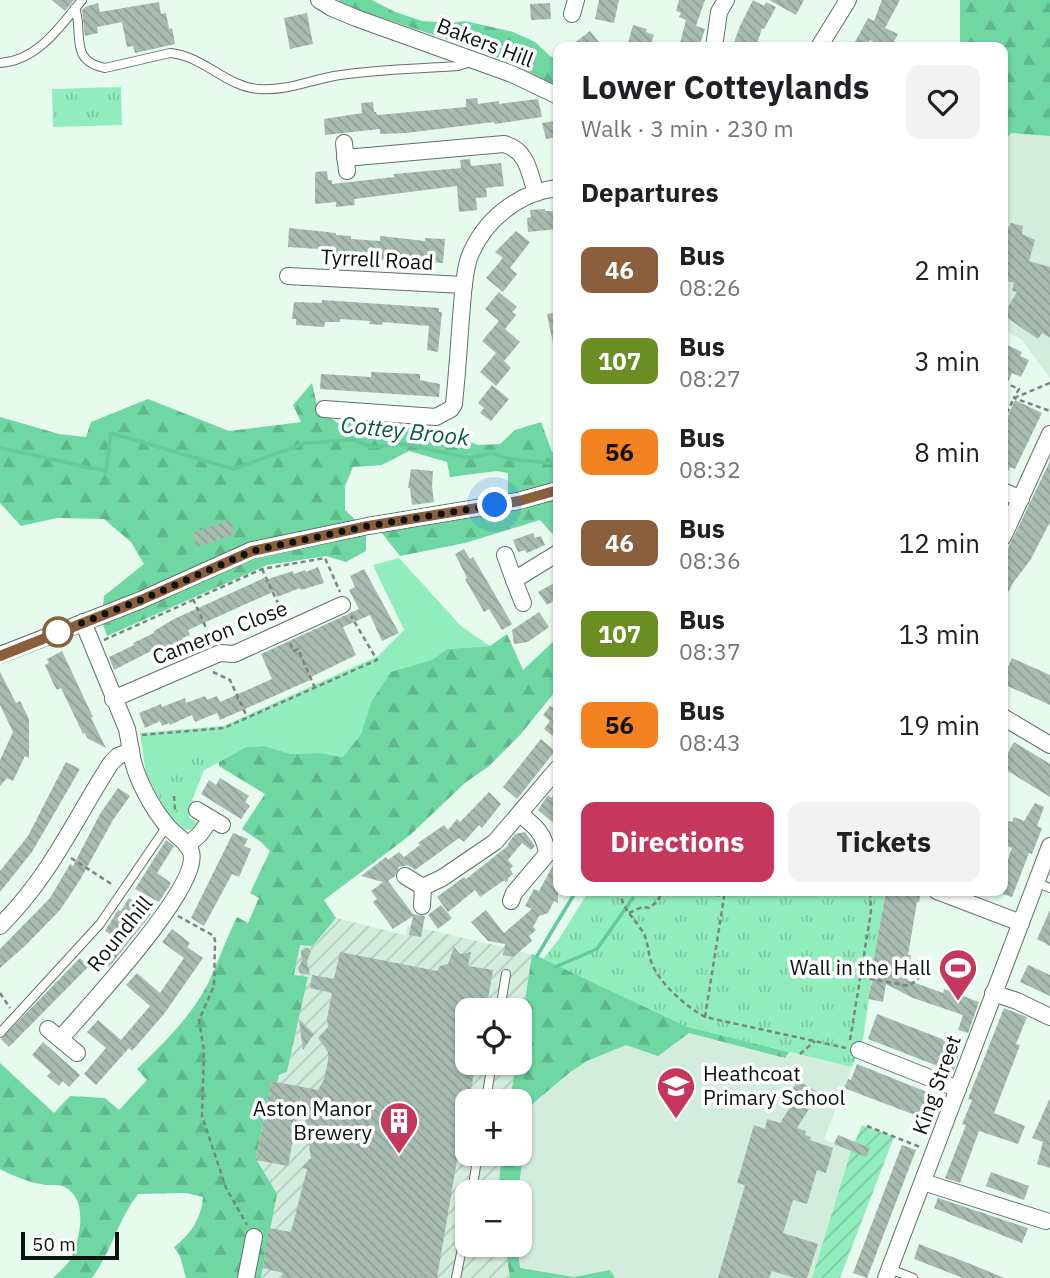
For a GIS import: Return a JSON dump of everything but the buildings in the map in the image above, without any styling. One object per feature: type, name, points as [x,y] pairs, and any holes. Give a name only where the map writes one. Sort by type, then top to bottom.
[{"type":"street","name":"Bakers Hill","points":[[318,0],[356,18],[512,74],[553,94]]},
{"type":"street","points":[[715,42],[719,12],[726,0]]},
{"type":"street","points":[[822,42],[848,0]]},
{"type":"street","points":[[345,157],[504,144],[524,156],[536,193]]},
{"type":"street","points":[[335,413],[436,417],[451,410],[454,404],[468,261],[482,233],[506,209],[536,193],[553,189]]},
{"type":"street","name":"Tyrrell Road","points":[[288,276],[464,285]]},
{"type":"street","points":[[1008,526],[1050,434]]},
{"type":"street","points":[[0,656],[141,600],[252,551],[368,526],[519,501],[553,491]]},
{"type":"street","points":[[1008,493],[1021,499]]},
{"type":"street","points":[[505,555],[523,603]]},
{"type":"street","points":[[514,580],[553,556]]},
{"type":"street","name":"Cameron Close","points":[[113,699],[211,657],[234,654],[342,605]]},
{"type":"street","points":[[83,622],[127,730],[136,774],[167,826],[187,846],[200,834],[210,818]]},
{"type":"street","points":[[1008,720],[1050,745]]},
{"type":"street","points":[[0,926],[23,903],[60,851],[111,763],[118,755],[131,751]]},
{"type":"street","points":[[423,887],[442,878],[495,842],[553,774]]},
{"type":"street","points":[[511,901],[514,893],[553,855],[541,832],[520,814]]},
{"type":"street","name":"Roundhill","points":[[77,1053],[54,1034],[140,946],[167,910],[181,889],[188,869],[191,852],[187,846]]},
{"type":"street","name":"King Street","points":[[888,1273],[993,993],[1021,923],[1043,885],[1050,846]]},
{"type":"street","points":[[405,876],[423,887]]},
{"type":"street","points":[[422,906],[423,887]]},
{"type":"street","points":[[950,896],[1021,923]]},
{"type":"street","points":[[993,993],[1050,1017]]},
{"type":"street","points":[[859,1050],[958,1089]]},
{"type":"street","points":[[923,1182],[1046,1220]]},
{"type":"street","points":[[246,1278],[254,1237]]},
{"type":"lane","points":[[0,63],[20,60],[32,53],[59,28],[82,0]]},
{"type":"lane","points":[[75,8],[79,49],[87,61],[96,66],[105,68],[170,53],[178,54],[203,62],[235,82],[256,89],[292,87],[334,76],[458,66],[478,61]]},
{"type":"lane","points":[[0,1033],[100,925],[167,826]]},
{"type":"lane","points":[[502,998],[506,974]]},
{"type":"lane","points":[[456,1278],[460,1257]]},
{"type":"lane","points":[[888,1273],[913,1278]]},
{"type":"path","points":[[1014,397],[1050,383]]},
{"type":"path","points":[[1008,384],[1019,389],[1008,410]]},
{"type":"path","points":[[1014,397],[1050,411]]},
{"type":"path","points":[[262,569],[293,651],[298,649],[315,688]]},
{"type":"path","points":[[193,599],[211,657],[209,670],[230,680],[247,717]]},
{"type":"path","points":[[60,851],[123,892]]},
{"type":"path","points":[[621,896],[623,905],[645,936],[653,966],[679,997],[705,1017],[849,1048],[871,912],[870,896]]},
{"type":"path","points":[[628,912],[642,907],[650,908],[660,896]]},
{"type":"path","points":[[705,1017],[724,896]]},
{"type":"path","points":[[167,910],[214,936],[214,986],[199,1020],[204,1051],[202,1116],[226,1188],[254,1237]]},
{"type":"path","points":[[861,977],[909,986],[924,974]]},
{"type":"path","points":[[0,993],[15,1015]]},
{"type":"path","points":[[800,1054],[815,1041]]},
{"type":"path","points":[[867,1126],[934,1152]]},
{"type":"shaded area","points":[[1011,133],[1050,136],[1050,378],[1022,340],[1008,332],[1008,137]]},
{"type":"shaded area","points":[[336,918],[405,935],[408,925],[532,954],[525,998],[455,998],[455,1075],[514,1075],[512,1089],[455,1089],[455,1166],[501,1166],[499,1180],[455,1180],[455,1257],[507,1257],[510,1278],[261,1278],[277,1194],[256,1160],[271,1081],[287,1072],[308,978],[294,976],[300,944],[314,946]]},
{"type":"shaded area","name":"Heathcoat Primary School","points":[[532,954],[687,1027],[852,1067],[824,1139],[851,1151],[812,1278],[510,1278],[507,1257],[532,1257],[532,1180],[499,1180],[501,1166],[532,1166],[532,1089],[512,1089],[514,1075],[532,1075],[532,998],[525,998]]},
{"type":"green space","points":[[339,0],[372,0],[395,12],[422,21],[465,21],[513,32],[535,42],[553,58],[553,84],[511,63],[470,47],[337,3]]},
{"type":"green space","points":[[960,0],[1050,0],[1050,136],[1011,133],[1008,137],[1008,42],[960,42]]},
{"type":"green space","points":[[121,87],[122,125],[53,127],[52,89]]},
{"type":"green space","points":[[312,383],[319,414],[327,415],[339,424],[359,417],[449,435],[478,445],[500,444],[515,430],[541,422],[553,452],[553,534],[540,520],[465,543],[400,556],[381,532],[430,523],[508,498],[508,473],[497,471],[450,477],[447,462],[409,451],[382,465],[353,467],[345,486],[345,510],[366,530],[366,551],[346,562],[326,556],[267,565],[107,636],[102,621],[104,596],[144,564],[131,542],[104,519],[57,518],[21,526],[0,503],[0,417],[59,434],[86,437],[91,422],[148,399],[229,431],[301,422],[293,405]]},
{"type":"green space","points":[[399,558],[461,626],[490,646],[447,649],[432,660],[391,673],[371,702],[361,734],[343,757],[320,753],[291,754],[264,746],[246,747],[204,770],[192,800],[197,802],[189,817],[197,823],[193,829],[181,830],[172,821],[146,774],[140,733],[224,726],[378,656],[404,630],[373,565]]},
{"type":"green space","points":[[507,634],[523,670],[553,642],[553,694],[520,735],[488,767],[466,782],[409,836],[324,900],[336,918],[313,946],[300,945],[294,975],[308,977],[287,1072],[279,1075],[277,1082],[271,1081],[256,1159],[277,1194],[261,1278],[186,1278],[180,1256],[174,1247],[194,1225],[203,1197],[186,1193],[138,1194],[92,1278],[53,1278],[68,1263],[75,1249],[80,1229],[79,1208],[71,1191],[62,1186],[35,1183],[0,1169],[0,1063],[54,1113],[70,1096],[105,1098],[119,1110],[147,1080],[137,1069],[178,1027],[204,990],[237,917],[248,923],[259,898],[250,893],[270,851],[242,829],[265,794],[219,766],[219,762],[246,747],[264,746],[291,754],[320,753],[343,757],[361,734],[371,702],[391,672],[432,660],[447,649],[490,646]]},
{"type":"green space","points":[[210,743],[219,762],[204,770],[191,800],[179,812],[167,812],[147,776]]},
{"type":"green space","points":[[586,896],[593,896],[702,1030],[789,1052],[785,1058],[689,1033],[658,1056],[626,1045],[587,1061],[532,1104],[532,1089],[512,1089],[514,1075],[532,1075],[532,998],[525,998],[532,954],[544,959]]},
{"type":"green space","points":[[586,896],[884,896],[863,1039],[852,1067],[687,1027],[543,959],[560,938]]},
{"type":"green space","points":[[862,1125],[894,1137],[840,1278],[812,1278],[851,1151]]},
{"type":"green space","points":[[501,1166],[522,1166],[520,1180],[499,1180]]},
{"type":"green space","points":[[507,1257],[519,1257],[520,1268],[574,1277],[610,1270],[615,1278],[510,1278]]},
{"type":"waterway","name":"Cottey Brook","points":[[0,448],[106,471],[111,433],[233,469],[306,443],[353,440],[373,447],[404,444],[469,458],[491,453],[510,459],[553,463]]},
{"type":"waterway","name":"Cottey Brook","points":[[537,956],[573,896]]},
{"type":"waterway","points":[[555,967],[597,949],[633,898]]},
{"type":"bus line","name":"46","points":[[0,656],[141,600],[252,551],[368,526],[519,501],[553,491]]},
{"type":"place","name":"Wall in the Hall","points":[[958,1002]]},
{"type":"place","name":"Heathcoat Primary School","points":[[676,1120]]},
{"type":"place","name":"Aston Manor Brewery","points":[[399,1155]]},
{"type":"route","points":[[58,632],[141,600],[252,551],[368,526],[495,505]]}]
